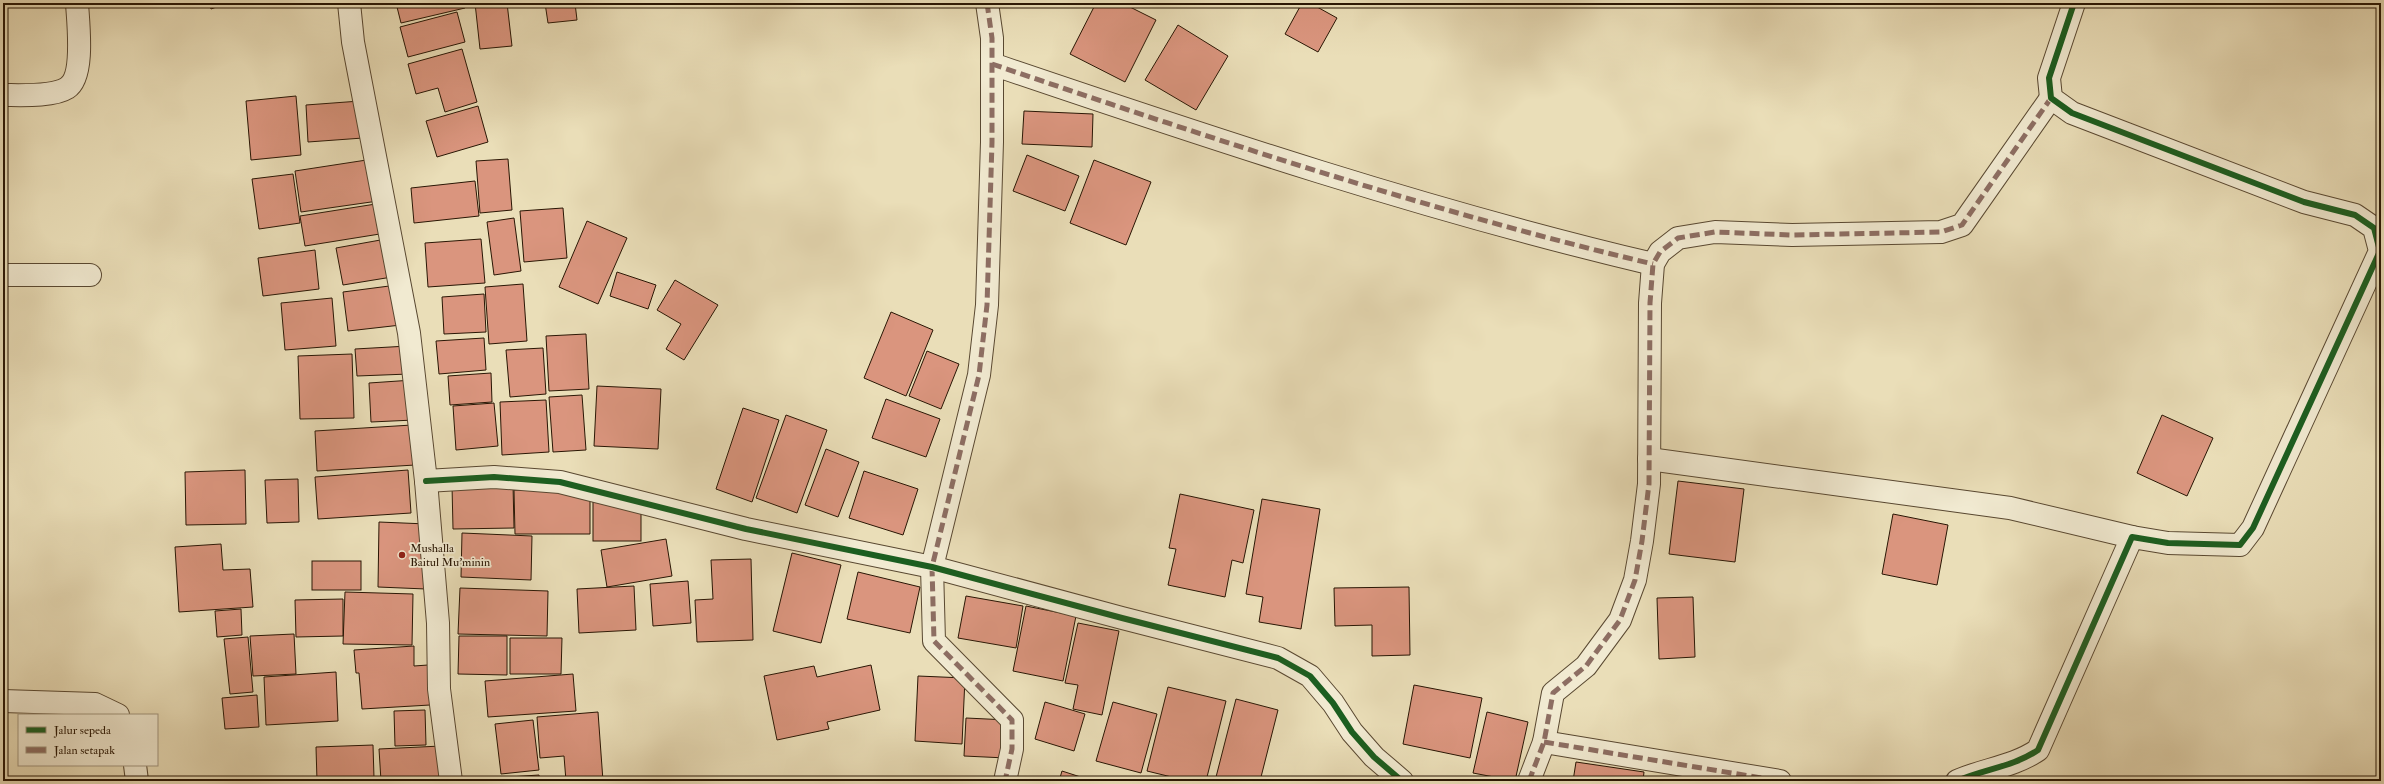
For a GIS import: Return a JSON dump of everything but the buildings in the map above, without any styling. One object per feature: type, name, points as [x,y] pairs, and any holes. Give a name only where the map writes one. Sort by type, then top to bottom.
[{"type":"street","points":[[3,95],[54,92],[67,88],[75,79],[79,60],[77,3]]},
{"type":"street","points":[[349,3],[353,42],[409,333],[426,481],[438,623],[439,689],[451,781]]},
{"type":"street","points":[[987,3],[992,38],[992,142],[987,305],[979,375],[932,566],[934,641],[1012,720],[1012,749],[1005,781]]},
{"type":"street","points":[[1529,781],[1544,742],[1553,692],[1586,666],[1620,620],[1635,580],[1642,541],[1649,459],[1650,304],[1653,264],[1660,252],[1678,238],[1715,232],[1792,235],[1941,232],[1962,225],[2051,98],[2049,78],[2074,3]]},
{"type":"street","points":[[992,64],[1381,192],[1596,251],[1653,264]]},
{"type":"street","points":[[1649,459],[2010,508],[2132,537],[2168,543],[2240,545],[2253,528],[2380,251],[2374,228],[2355,215],[2304,202],[2072,113],[2051,98]]},
{"type":"street","points":[[3,275],[90,275]]},
{"type":"street","points":[[426,481],[494,477],[560,482],[746,529],[932,566],[1122,618],[1278,658],[1310,676],[1333,703],[1352,732],[1374,757],[1402,781]]},
{"type":"street","points":[[1958,781],[1979,772],[2024,759],[2038,750],[2132,537]]},
{"type":"street","points":[[3,701],[95,704],[116,714]]},
{"type":"street","points":[[1544,742],[1780,781]]},
{"type":"street","points":[[135,766],[137,781]]},
{"type":"marked path","points":[[987,3],[992,38],[992,142],[987,305],[979,375],[932,567],[934,641],[1012,720],[1012,749],[1005,781]]},
{"type":"marked path","points":[[992,64],[1238,146],[1402,197],[1485,221],[1653,264]]},
{"type":"marked path","points":[[1529,781],[1544,742],[1553,693],[1586,666],[1620,620],[1635,580],[1642,541],[1649,484],[1650,303],[1653,264],[1660,252],[1678,238],[1715,232],[1792,235],[1941,232],[1962,225],[2051,98]]},
{"type":"marked path","points":[[1544,742],[1780,781]]},
{"type":"cycle path","points":[[1957,781],[2009,764],[2038,750],[2132,537],[2168,543],[2240,545],[2253,528],[2380,251],[2374,228],[2355,215],[2304,202],[2072,113],[2051,98],[2049,78],[2074,3]]},
{"type":"cycle path","points":[[426,481],[494,477],[560,482],[746,529],[932,567],[1278,658],[1310,676],[1333,703],[1352,732],[1374,757],[1402,781]]},
{"type":"place","name":"Mushalla Baitul Mu'minin","points":[[402,555]]}]
